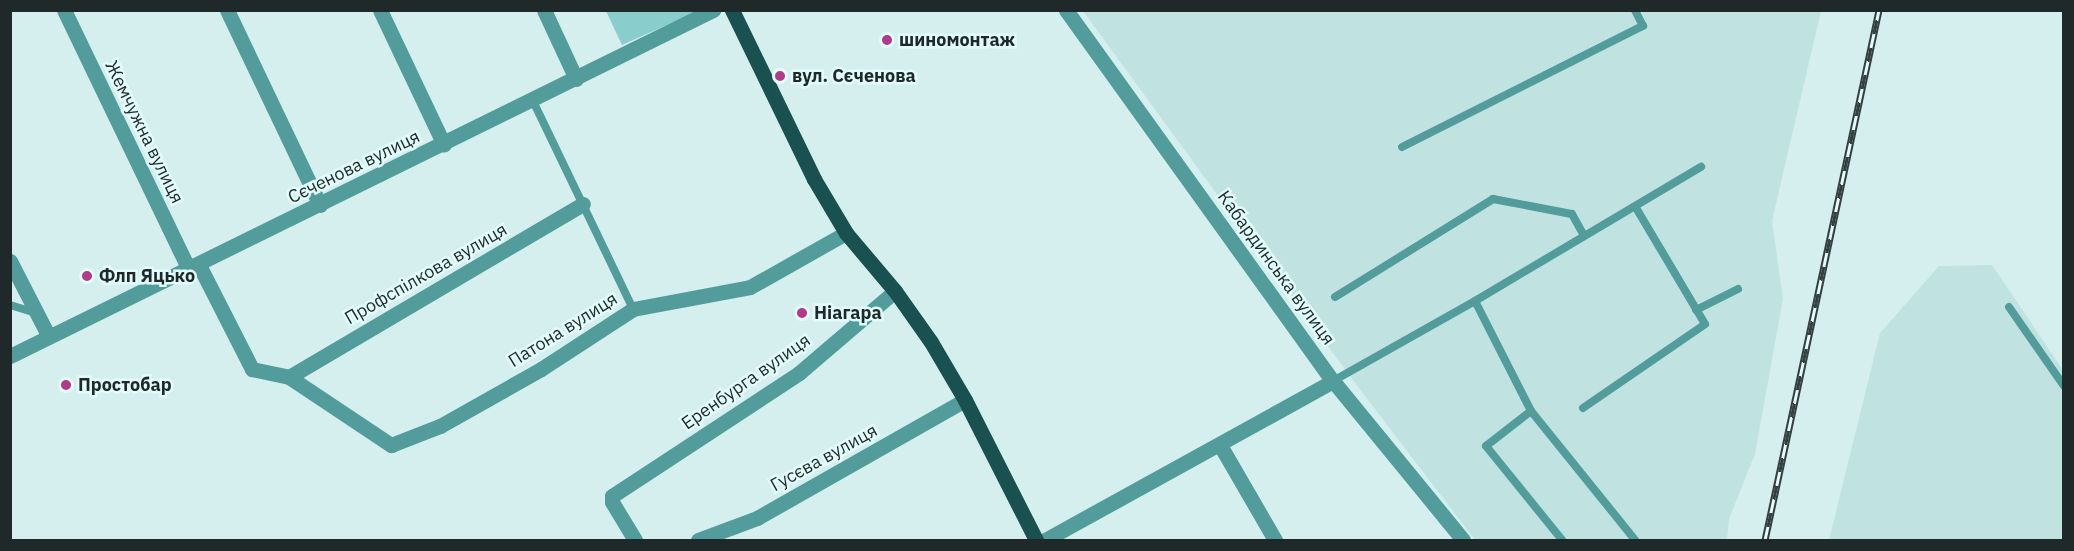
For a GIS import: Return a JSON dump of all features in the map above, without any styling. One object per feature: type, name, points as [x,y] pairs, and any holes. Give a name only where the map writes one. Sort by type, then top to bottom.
[{"type":"main road","points":[[732,10],[814,179],[846,233],[895,291],[931,342],[965,400],[1036,540]]},
{"type":"street","name":"Жемчужна вулиця","points":[[64,10],[194,268]]},
{"type":"street","points":[[227,10],[320,205]]},
{"type":"street","points":[[380,10],[444,145]]},
{"type":"street","points":[[544,10],[576,79]]},
{"type":"street","name":"Сєченова вулиця","points":[[10,356],[444,145],[713,10]]},
{"type":"street","name":"Кабардинська вулиця","points":[[1066,10],[1333,381],[1463,540]]},
{"type":"street","name":"Профспілкова вулиця","points":[[289,377],[583,204]]},
{"type":"street","name":"Патона вулиця","points":[[289,377],[391,445],[440,426],[541,369],[633,309],[750,287],[846,233]]},
{"type":"street","points":[[10,261],[49,337]]},
{"type":"street","points":[[194,268],[252,369],[289,377]]},
{"type":"street","name":"Еренбурга вулиця","points":[[635,540],[612,502],[612,496],[799,373],[895,291]]},
{"type":"street","points":[[1045,540],[1333,381]]},
{"type":"street","name":"Гусєва вулиця","points":[[698,540],[756,518],[965,400]]},
{"type":"street","points":[[1220,445],[1275,540]]},
{"type":"lane","points":[[1402,147],[1643,26],[1635,10]]},
{"type":"lane","points":[[533,101],[633,309]]},
{"type":"lane","points":[[1333,381],[1475,301],[1701,167]]},
{"type":"lane","points":[[1335,297],[1493,199],[1572,214],[1584,236]]},
{"type":"lane","points":[[1583,408],[1705,324],[1635,206]]},
{"type":"lane","points":[[1696,310],[1738,290]]},
{"type":"lane","points":[[1475,301],[1531,411],[1635,540]]},
{"type":"lane","points":[[10,305],[37,313]]},
{"type":"lane","points":[[2009,307],[2064,387]]},
{"type":"lane","points":[[1531,411],[1486,446],[1562,540]]},
{"type":"shaded area","points":[[606,11],[698,11],[622,45]]},
{"type":"shaded area","points":[[1083,11],[1821,11],[1772,221],[1783,299],[1755,454],[1729,519],[1727,540],[1475,540],[1352,379]]},
{"type":"shaded area","points":[[1992,265],[2063,370],[2063,540],[1829,540],[1880,333],[1939,266]]},
{"type":"railway","points":[[1765,540],[1879,10]]},
{"type":"place","name":"шиномонтаж","points":[[887,40]]},
{"type":"place","name":"вул. Сєченова","points":[[780,76]]},
{"type":"place","name":"Флп Яцько","points":[[87,276]]},
{"type":"place","name":"Ніагара","points":[[802,313]]},
{"type":"place","name":"Простобар","points":[[66,385]]}]
